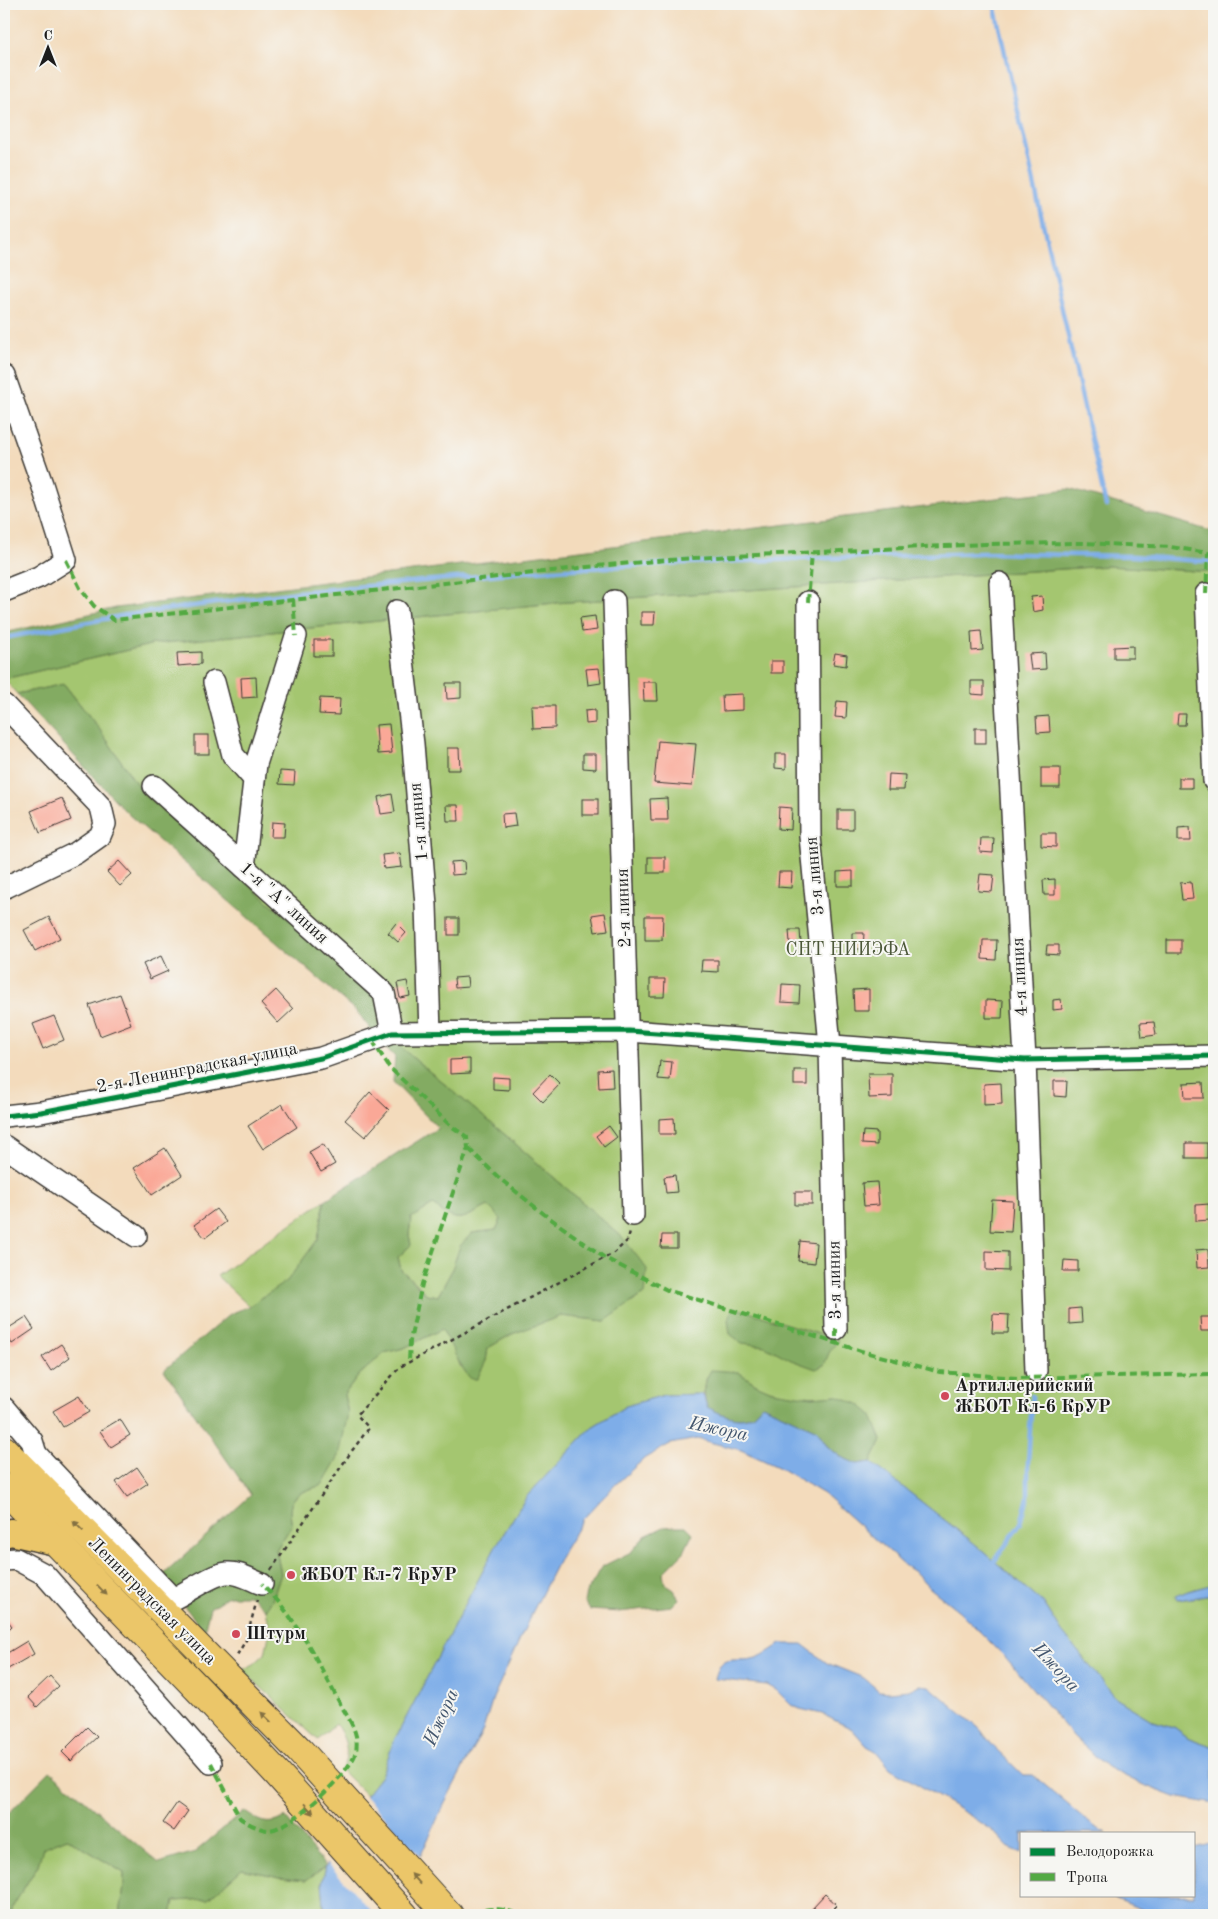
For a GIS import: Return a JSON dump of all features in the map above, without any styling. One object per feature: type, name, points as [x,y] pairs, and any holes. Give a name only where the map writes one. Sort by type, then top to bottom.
[{"type":"highway","name":"Ленинградская улица","points":[[16,1466],[56,1542],[276,1772],[404,1915]]},
{"type":"highway","name":"Ленинградская улица","points":[[16,1466],[300,1751],[449,1915]]},
{"type":"main road","points":[[4,1534],[11,1532],[56,1542]]},
{"type":"street","points":[[4,376],[42,484],[66,560],[39,577],[4,591]]},
{"type":"street","name":"4-я линия","points":[[1000,583],[1025,1060],[1036,1371]]},
{"type":"street","points":[[1206,594],[1214,782]]},
{"type":"street","name":"2-я линия","points":[[614,602],[629,1031],[633,1215]]},
{"type":"street","name":"3-я линия","points":[[808,602],[810,836],[830,1045],[836,1329]]},
{"type":"street","name":"1-я линия","points":[[397,611],[412,744],[426,904],[430,1033]]},
{"type":"street","points":[[244,866],[256,764],[296,636]]},
{"type":"street","points":[[214,682],[233,755],[254,779]]},
{"type":"street","points":[[4,705],[101,807],[105,824],[100,836],[76,853],[4,888]]},
{"type":"street","name":"1-я \"А\" линия","points":[[154,786],[384,993],[392,1033]]},
{"type":"street","name":"2-я Ленинградская улица","points":[[4,1116],[40,1112],[321,1058],[392,1033],[629,1031],[1025,1060],[1214,1056]]},
{"type":"street","points":[[4,1146],[136,1236]]},
{"type":"street","points":[[4,1408],[32,1441],[16,1466],[174,1599],[217,1576],[227,1573],[238,1574],[262,1584]]},
{"type":"street","points":[[4,1560],[16,1559],[44,1574],[211,1763]]},
{"type":"path","points":[[234,1661],[246,1640],[262,1584],[369,1428],[357,1415],[400,1367],[614,1253],[628,1240],[633,1215]]},
{"type":"green space","points":[[1069,489],[1214,532],[1214,572],[1107,566],[555,603],[154,644],[4,679],[4,633],[116,608]]},
{"type":"green space","name":"СНТ НИИЭФА","points":[[1107,566],[1214,572],[1214,1584],[1188,1591],[1177,1600],[1214,1595],[1214,1747],[1189,1738],[1174,1727],[1153,1721],[1117,1699],[1062,1632],[1045,1605],[975,1544],[871,1462],[882,1440],[836,1395],[788,1395],[768,1390],[738,1372],[705,1379],[703,1394],[664,1395],[626,1406],[592,1427],[527,1496],[496,1546],[395,1739],[381,1776],[366,1795],[341,1770],[346,1758],[346,1747],[336,1724],[318,1740],[242,1670],[254,1664],[265,1654],[270,1631],[266,1610],[273,1598],[281,1574],[276,1550],[292,1525],[290,1508],[292,1502],[300,1494],[322,1485],[348,1413],[344,1395],[359,1375],[384,1353],[404,1348],[442,1329],[455,1352],[461,1368],[486,1361],[488,1348],[512,1334],[561,1316],[605,1321],[622,1237],[503,1133],[412,1057],[384,1030],[375,993],[144,795],[100,730],[64,684],[17,694],[4,679],[154,644],[555,603]]},
{"type":"green space","points":[[64,684],[100,730],[144,795],[375,993],[385,1030],[412,1057],[503,1133],[622,1237],[647,1269],[644,1294],[605,1321],[561,1316],[512,1334],[488,1348],[486,1361],[477,1379],[471,1379],[466,1374],[442,1329],[404,1348],[384,1353],[359,1375],[344,1395],[348,1413],[339,1456],[322,1485],[300,1494],[292,1502],[290,1515],[292,1525],[276,1550],[281,1574],[273,1598],[266,1610],[251,1596],[228,1596],[210,1608],[204,1631],[161,1577],[251,1495],[164,1370],[230,1314],[249,1306],[287,1281],[318,1239],[325,1200],[438,1128],[393,1082],[395,1057],[357,1012],[128,814],[17,694]],"holes":[[[433,1205],[454,1218],[460,1218],[471,1215],[488,1206],[501,1219],[496,1230],[472,1233],[460,1246],[451,1272],[438,1296],[426,1294],[401,1270],[398,1257],[411,1245],[409,1235],[411,1218]]]},
{"type":"green space","points":[[325,1200],[318,1239],[287,1282],[249,1306],[217,1276]]},
{"type":"green space","points":[[433,1205],[454,1218],[471,1215],[488,1206],[501,1219],[496,1230],[472,1233],[438,1296],[426,1294],[401,1270],[398,1257],[411,1245],[409,1235],[411,1218]]},
{"type":"green space","points":[[733,1307],[838,1340],[829,1353],[824,1365],[816,1369],[791,1360],[765,1346],[742,1343],[730,1334],[728,1320]]},
{"type":"green space","points":[[711,1370],[738,1372],[756,1384],[772,1391],[812,1397],[836,1395],[859,1404],[871,1414],[882,1440],[871,1462],[857,1464],[841,1457],[828,1447],[817,1430],[762,1405],[753,1414],[745,1418],[722,1414],[707,1407],[704,1388]]},
{"type":"green space","points":[[686,1526],[693,1533],[684,1552],[663,1573],[665,1584],[674,1590],[679,1599],[672,1606],[619,1612],[590,1610],[584,1602],[586,1593],[603,1566],[631,1552],[645,1536],[664,1527]]},
{"type":"green space","points":[[50,1771],[159,1863],[195,1852],[244,1811],[264,1822],[274,1822],[285,1817],[326,1866],[306,1880],[242,1869],[208,1899],[174,1901],[171,1915],[120,1915],[124,1873],[67,1838],[43,1848],[38,1865],[13,1906],[11,1915],[4,1915],[4,1818]]},
{"type":"green space","points":[[67,1838],[124,1873],[120,1915],[11,1915],[13,1906],[38,1865],[42,1848]]},
{"type":"green space","points":[[326,1866],[322,1883],[325,1915],[171,1915],[173,1901],[208,1899],[242,1869],[306,1880]]},
{"type":"water","name":"Ижора","points":[[703,1394],[707,1407],[728,1416],[745,1418],[755,1413],[762,1405],[817,1430],[828,1447],[841,1457],[857,1464],[871,1462],[975,1544],[1045,1605],[1062,1632],[1117,1699],[1153,1721],[1174,1727],[1189,1738],[1214,1747],[1214,1804],[1175,1797],[1141,1784],[1107,1767],[1074,1737],[1007,1659],[959,1611],[930,1588],[916,1573],[905,1566],[824,1494],[780,1468],[741,1450],[697,1439],[670,1444],[645,1458],[616,1484],[583,1519],[564,1550],[529,1619],[493,1698],[483,1730],[444,1804],[421,1855],[378,1915],[325,1915],[322,1883],[326,1866],[366,1795],[381,1776],[395,1739],[496,1546],[527,1496],[592,1427],[626,1406],[664,1395]]},
{"type":"water","points":[[1214,1584],[1214,1595],[1177,1600],[1175,1596],[1188,1591]]},
{"type":"water","points":[[781,1644],[802,1644],[827,1663],[864,1678],[879,1691],[909,1690],[919,1685],[929,1686],[980,1729],[993,1746],[1023,1775],[1033,1775],[1092,1825],[1104,1832],[1020,1832],[1020,1853],[1008,1847],[992,1830],[890,1768],[876,1751],[867,1746],[852,1729],[822,1714],[791,1705],[776,1690],[767,1685],[715,1679],[718,1670],[725,1662],[756,1658]]},
{"type":"water","points":[[1214,1843],[1214,1915],[1155,1915],[1109,1896],[1196,1896],[1196,1848]]},
{"type":"pier","points":[[363,1794],[422,1858],[381,1915],[375,1915],[326,1861]]},
{"type":"building","points":[[1042,596],[1043,610],[1033,612],[1031,597]]},
{"type":"building","points":[[641,612],[655,612],[654,625],[641,625]]},
{"type":"building","points":[[595,616],[597,630],[582,632],[580,618]]},
{"type":"building","points":[[981,631],[983,650],[972,651],[971,632]]},
{"type":"building","points":[[314,640],[332,640],[332,656],[314,656]]},
{"type":"building","points":[[1133,646],[1133,658],[1114,658],[1114,647]]},
{"type":"building","points":[[201,652],[201,664],[178,666],[177,653]]},
{"type":"building","points":[[835,653],[847,655],[846,666],[833,664]]},
{"type":"building","points":[[1045,653],[1046,669],[1031,670],[1029,654]]},
{"type":"building","points":[[771,661],[783,661],[783,673],[771,673]]},
{"type":"building","points":[[599,668],[601,683],[588,685],[586,669]]},
{"type":"building","points":[[256,677],[257,697],[242,698],[241,678]]},
{"type":"building","points":[[971,681],[984,681],[984,695],[971,694]]},
{"type":"building","points":[[643,682],[657,682],[658,701],[644,701]]},
{"type":"building","points":[[446,683],[461,683],[461,698],[447,699]]},
{"type":"building","points":[[743,694],[743,710],[723,711],[722,695]]},
{"type":"building","points":[[320,698],[340,699],[339,715],[319,714]]},
{"type":"building","points":[[837,701],[847,702],[846,718],[835,717]]},
{"type":"building","points":[[532,706],[555,706],[555,728],[533,729]]},
{"type":"building","points":[[595,710],[595,723],[586,724],[585,711]]},
{"type":"building","points":[[1178,714],[1186,714],[1185,725],[1177,725]]},
{"type":"building","points":[[1049,716],[1050,732],[1037,733],[1036,717]]},
{"type":"building","points":[[389,724],[392,753],[378,754],[376,725]]},
{"type":"building","points":[[975,728],[986,728],[986,743],[975,743]]},
{"type":"building","points":[[195,735],[209,735],[209,754],[195,754]]},
{"type":"building","points":[[658,741],[696,744],[692,786],[654,783]]},
{"type":"building","points":[[447,748],[459,748],[460,770],[447,770]]},
{"type":"building","points":[[583,754],[596,754],[596,769],[583,768]]},
{"type":"building","points":[[775,754],[786,754],[786,769],[775,768]]},
{"type":"building","points":[[1041,768],[1060,768],[1060,788],[1041,788]]},
{"type":"building","points":[[280,771],[295,772],[294,785],[279,784]]},
{"type":"building","points":[[889,774],[905,775],[904,790],[888,790]]},
{"type":"building","points":[[1179,778],[1192,778],[1192,788],[1179,788]]},
{"type":"building","points":[[392,794],[395,812],[381,814],[378,797]]},
{"type":"building","points":[[62,798],[71,820],[40,833],[31,811]]},
{"type":"building","points":[[667,798],[668,820],[651,820],[650,799]]},
{"type":"building","points":[[582,799],[598,799],[598,815],[582,815]]},
{"type":"building","points":[[446,805],[458,805],[459,821],[447,821]]},
{"type":"building","points":[[779,807],[792,808],[791,830],[778,829]]},
{"type":"building","points":[[838,810],[853,810],[853,829],[838,829]]},
{"type":"building","points":[[514,813],[516,826],[503,828],[502,814]]},
{"type":"building","points":[[272,822],[285,823],[284,837],[271,837]]},
{"type":"building","points":[[1190,827],[1191,841],[1178,841],[1178,828]]},
{"type":"building","points":[[1041,833],[1056,833],[1056,847],[1041,846]]},
{"type":"building","points":[[981,838],[994,838],[993,853],[980,852]]},
{"type":"building","points":[[400,853],[402,867],[384,869],[382,855]]},
{"type":"building","points":[[648,857],[665,857],[665,873],[648,873]]},
{"type":"building","points":[[119,861],[132,875],[120,886],[107,872]]},
{"type":"building","points":[[464,861],[465,874],[452,875],[451,862]]},
{"type":"building","points":[[853,871],[853,886],[837,886],[837,872]]},
{"type":"building","points":[[779,872],[792,872],[791,888],[778,887]]},
{"type":"building","points":[[980,874],[994,875],[992,892],[978,891]]},
{"type":"building","points":[[1055,879],[1055,895],[1044,895],[1043,880]]},
{"type":"building","points":[[1191,882],[1193,899],[1182,900],[1180,883]]},
{"type":"building","points":[[605,913],[608,930],[595,932],[592,915]]},
{"type":"building","points":[[645,916],[663,916],[662,940],[645,940]]},
{"type":"building","points":[[49,917],[60,938],[35,951],[24,930]]},
{"type":"building","points":[[448,918],[459,918],[459,935],[448,935]]},
{"type":"building","points":[[396,923],[406,933],[398,942],[388,933]]},
{"type":"building","points":[[789,930],[800,930],[801,943],[790,943]]},
{"type":"building","points":[[852,933],[864,933],[863,949],[852,949]]},
{"type":"building","points":[[983,940],[997,940],[996,960],[982,959]]},
{"type":"building","points":[[1167,940],[1181,940],[1181,953],[1167,953]]},
{"type":"building","points":[[1047,945],[1059,945],[1059,955],[1046,954]]},
{"type":"building","points":[[161,956],[168,971],[150,979],[143,964]]},
{"type":"building","points":[[702,960],[718,960],[718,972],[701,971]]},
{"type":"building","points":[[467,977],[468,987],[455,988],[454,978]]},
{"type":"building","points":[[650,979],[665,979],[664,997],[650,997]]},
{"type":"building","points":[[407,981],[410,996],[400,998],[397,983]]},
{"type":"building","points":[[782,984],[800,985],[799,1003],[781,1002]]},
{"type":"building","points":[[869,989],[869,1011],[854,1011],[853,990]]},
{"type":"building","points":[[276,990],[293,1009],[278,1023],[261,1004]]},
{"type":"building","points":[[120,994],[131,1024],[100,1036],[89,1005]]},
{"type":"building","points":[[1061,999],[1062,1009],[1053,1010],[1053,1000]]},
{"type":"building","points":[[986,1000],[1003,1001],[1002,1018],[986,1018]]},
{"type":"building","points":[[54,1016],[64,1040],[43,1049],[33,1024]]},
{"type":"building","points":[[1154,1022],[1156,1035],[1142,1037],[1140,1023]]},
{"type":"building","points":[[470,1059],[470,1073],[450,1074],[450,1060]]},
{"type":"building","points":[[660,1061],[672,1062],[670,1080],[658,1079]]},
{"type":"building","points":[[612,1069],[613,1087],[599,1088],[598,1070]]},
{"type":"building","points":[[794,1070],[807,1070],[807,1085],[794,1085]]},
{"type":"building","points":[[550,1074],[560,1084],[543,1102],[533,1092]]},
{"type":"building","points":[[868,1074],[892,1074],[892,1097],[869,1098]]},
{"type":"building","points":[[493,1077],[509,1078],[509,1090],[493,1089]]},
{"type":"building","points":[[1054,1081],[1067,1081],[1066,1097],[1054,1096]]},
{"type":"building","points":[[1203,1082],[1204,1098],[1185,1098],[1184,1083]]},
{"type":"building","points":[[1001,1083],[1002,1104],[984,1105],[984,1084]]},
{"type":"building","points":[[370,1092],[389,1110],[365,1137],[345,1120]]},
{"type":"building","points":[[282,1104],[297,1127],[263,1149],[248,1126]]},
{"type":"building","points":[[674,1118],[675,1134],[659,1134],[659,1119]]},
{"type":"building","points":[[609,1126],[617,1137],[604,1147],[596,1136]]},
{"type":"building","points":[[863,1131],[877,1132],[877,1145],[862,1144]]},
{"type":"building","points":[[1186,1143],[1207,1143],[1207,1158],[1186,1158]]},
{"type":"building","points":[[323,1144],[335,1164],[321,1172],[309,1152]]},
{"type":"building","points":[[165,1148],[182,1175],[152,1195],[134,1168]]},
{"type":"building","points":[[675,1175],[677,1192],[666,1193],[664,1177]]},
{"type":"building","points":[[877,1182],[879,1205],[864,1206],[862,1183]]},
{"type":"building","points":[[795,1192],[812,1192],[812,1205],[795,1205]]},
{"type":"building","points":[[992,1200],[1013,1201],[1011,1232],[990,1231]]},
{"type":"building","points":[[1209,1204],[1210,1220],[1196,1221],[1196,1205]]},
{"type":"building","points":[[216,1209],[226,1222],[205,1238],[194,1225]]},
{"type":"building","points":[[662,1235],[677,1235],[677,1248],[661,1248]]},
{"type":"building","points":[[800,1241],[816,1243],[814,1263],[798,1261]]},
{"type":"building","points":[[1208,1249],[1209,1267],[1197,1268],[1196,1250]]},
{"type":"building","points":[[986,1251],[1008,1252],[1008,1271],[986,1270]]},
{"type":"building","points":[[1064,1260],[1078,1261],[1078,1271],[1063,1271]]},
{"type":"building","points":[[1081,1308],[1082,1323],[1069,1324],[1069,1309]]},
{"type":"building","points":[[993,1314],[1009,1315],[1008,1333],[992,1333]]},
{"type":"building","points":[[26,1317],[34,1329],[12,1344],[4,1331]]},
{"type":"building","points":[[1200,1317],[1211,1317],[1211,1331],[1201,1331]]},
{"type":"building","points":[[61,1344],[70,1357],[51,1371],[42,1357]]},
{"type":"building","points":[[79,1396],[89,1412],[63,1427],[53,1411]]},
{"type":"building","points":[[120,1419],[130,1435],[111,1447],[100,1431]]},
{"type":"building","points":[[137,1467],[148,1483],[127,1497],[116,1482]]},
{"type":"building","points":[[4,1616],[12,1626],[4,1634]]},
{"type":"building","points":[[27,1641],[34,1654],[8,1669],[4,1662],[4,1655]]},
{"type":"building","points":[[50,1676],[59,1686],[37,1707],[28,1697]]},
{"type":"building","points":[[87,1727],[97,1737],[71,1761],[62,1752]]},
{"type":"building","points":[[177,1803],[188,1811],[174,1831],[163,1823]]},
{"type":"building","points":[[825,1894],[837,1905],[827,1915],[817,1915],[811,1909]]},
{"type":"waterway","points":[[994,4],[1106,506]]},
{"type":"waterway","points":[[4,638],[126,615],[298,592],[534,571],[684,563],[983,553],[1133,556],[1214,562]]},
{"type":"waterway","points":[[994,1562],[1021,1523],[1028,1497],[1032,1396]]},
{"type":"marked path","points":[[66,560],[80,588],[94,606],[114,620],[596,566],[693,558],[986,544],[1082,543],[1171,547],[1214,554]]},
{"type":"marked path","points":[[808,602],[812,552]]},
{"type":"marked path","points":[[1206,594],[1208,553]]},
{"type":"marked path","points":[[293,599],[296,636]]},
{"type":"marked path","points":[[372,1040],[389,1067],[451,1126],[467,1137],[468,1148],[422,1284],[410,1341],[409,1362]]},
{"type":"marked path","points":[[468,1148],[499,1178],[544,1214],[605,1258],[667,1290],[861,1351],[940,1372],[1017,1378],[1214,1374]]},
{"type":"marked path","points":[[836,1329],[836,1343]]},
{"type":"marked path","points":[[211,1763],[240,1818],[253,1826],[268,1830],[289,1822],[303,1812],[341,1775],[356,1753],[357,1745],[353,1726],[313,1653],[285,1610],[262,1584]]},
{"type":"marked path","points":[[474,1915],[490,1909],[509,1911],[519,1915]]},
{"type":"cycle path","points":[[4,1116],[41,1112],[321,1058],[392,1033],[629,1031],[1025,1060],[1214,1056]]},
{"type":"place","name":"Артиллерийский ЖБОТ Кл-6 КрУР","points":[[945,1396]]},
{"type":"place","name":"ЖБОТ Кл-7 КрУР","points":[[291,1575]]},
{"type":"place","name":"Штурм","points":[[236,1634]]}]
